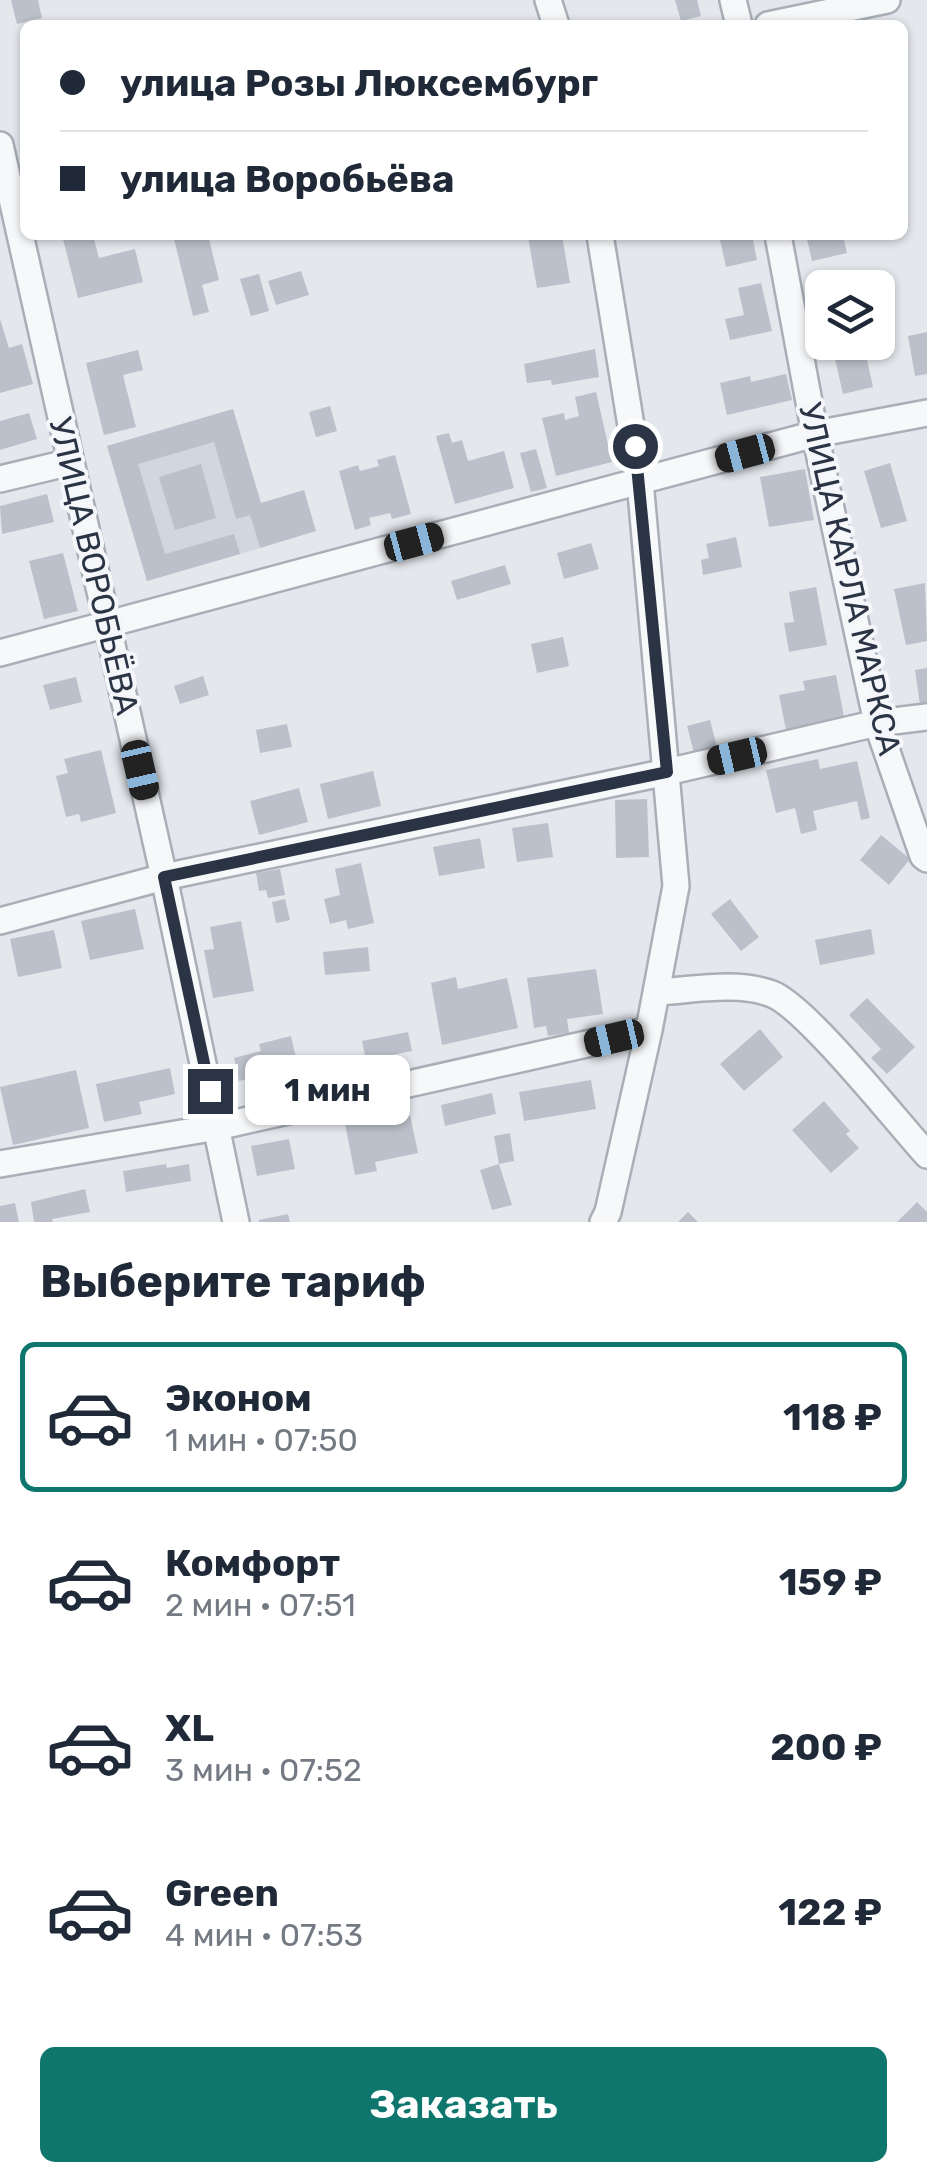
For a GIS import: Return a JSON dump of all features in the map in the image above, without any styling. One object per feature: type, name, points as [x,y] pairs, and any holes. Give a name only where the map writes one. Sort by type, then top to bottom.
[{"type":"street","points":[[792,20],[887,0]]},
{"type":"street","name":"УЛИЦА ВОРОБЬЁВА","points":[[0,145],[13,216],[109,626],[236,1222]]},
{"type":"street","points":[[601,240],[640,481],[676,886],[609,1219]]},
{"type":"street","name":"УЛИЦА КАРЛА МАРКСА","points":[[779,240],[815,434],[877,723],[927,859]]},
{"type":"street","points":[[0,653],[815,434],[927,413]]},
{"type":"street","points":[[0,479],[71,462]]},
{"type":"street","points":[[0,921],[164,877],[667,772],[877,723],[927,717]]},
{"type":"street","points":[[656,992],[749,988],[775,995],[808,1022],[927,1155]]},
{"type":"street","points":[[0,1164],[217,1127],[650,1030]]},
{"type":"shaded area","points":[[233,409],[263,511],[250,515],[260,548],[147,581],[107,446]]},
{"type":"building","points":[[11,0],[38,0],[42,18],[20,20],[17,24]]},
{"type":"building","points":[[675,0],[697,0],[701,16],[681,20]]},
{"type":"building","points":[[63,240],[94,240],[99,258],[135,249],[143,282],[78,298]]},
{"type":"building","points":[[174,240],[209,240],[219,280],[202,285],[209,312],[193,316]]},
{"type":"building","points":[[529,240],[563,240],[570,283],[537,288]]},
{"type":"building","points":[[720,240],[753,240],[757,260],[726,267]]},
{"type":"building","points":[[807,240],[844,240],[847,253],[812,261]]},
{"type":"building","points":[[301,271],[309,295],[276,305],[268,281]]},
{"type":"building","points":[[259,274],[269,311],[251,316],[240,279]]},
{"type":"building","points":[[761,283],[772,331],[730,340],[725,319],[744,315],[738,288]]},
{"type":"building","points":[[0,319],[9,348],[22,344],[33,384],[0,393]]},
{"type":"building","points":[[927,332],[927,374],[915,376],[908,336]]},
{"type":"building","points":[[595,349],[599,377],[552,385],[551,380],[527,383],[524,364]]},
{"type":"building","points":[[138,350],[143,370],[123,375],[136,427],[104,435],[86,363]]},
{"type":"building","points":[[835,360],[867,360],[873,387],[843,394]]},
{"type":"building","points":[[786,374],[792,400],[727,415],[720,383],[750,376],[751,382]]},
{"type":"building","points":[[596,392],[612,462],[556,476],[542,418],[564,413],[565,420],[579,416],[575,397]]},
{"type":"building","points":[[330,406],[337,431],[316,437],[309,412]]},
{"type":"building","points":[[233,409],[261,503],[304,490],[316,531],[260,548],[250,515],[236,519],[214,442],[138,464],[165,554],[234,534],[240,554],[147,581],[107,446]]},
{"type":"building","points":[[29,413],[37,439],[0,450],[0,421]]},
{"type":"building","points":[[449,433],[452,443],[462,440],[468,461],[504,451],[514,488],[455,504],[436,436]]},
{"type":"building","points":[[536,449],[547,488],[531,492],[520,453]]},
{"type":"building","points":[[395,455],[411,514],[392,519],[390,513],[369,518],[371,525],[355,530],[339,471],[358,465],[360,471],[379,466],[377,460]]},
{"type":"building","points":[[890,463],[907,521],[881,528],[864,471]]},
{"type":"building","points":[[201,464],[216,518],[175,530],[159,477]]},
{"type":"building","points":[[805,469],[814,520],[769,527],[760,477]]},
{"type":"building","points":[[47,494],[54,522],[2,534],[0,506]]},
{"type":"building","points":[[736,537],[742,567],[703,575],[701,560],[709,558],[706,544]]},
{"type":"building","points":[[591,543],[599,569],[564,579],[557,553]]},
{"type":"building","points":[[63,553],[78,611],[44,619],[29,561]]},
{"type":"building","points":[[505,565],[511,584],[457,600],[451,581]]},
{"type":"building","points":[[925,583],[927,641],[906,645],[894,589]]},
{"type":"building","points":[[816,587],[827,645],[789,652],[784,623],[794,622],[789,592]]},
{"type":"building","points":[[563,637],[569,666],[537,673],[531,644]]},
{"type":"building","points":[[927,668],[927,704],[920,705],[915,670]]},
{"type":"building","points":[[836,675],[844,717],[817,722],[818,729],[787,735],[779,695],[805,690],[803,681]]},
{"type":"building","points":[[203,676],[209,695],[180,704],[174,686]]},
{"type":"building","points":[[76,677],[82,702],[50,710],[43,685]]},
{"type":"building","points":[[710,720],[718,751],[695,757],[687,726]]},
{"type":"building","points":[[287,724],[292,747],[260,753],[256,730]]},
{"type":"building","points":[[101,750],[116,813],[81,822],[79,814],[66,817],[56,776],[68,773],[64,759]]},
{"type":"building","points":[[818,759],[820,769],[857,761],[870,818],[861,820],[857,801],[813,811],[817,830],[801,834],[795,808],[776,813],[766,770]]},
{"type":"building","points":[[373,771],[381,806],[328,819],[320,784]]},
{"type":"building","points":[[299,788],[308,822],[259,835],[250,801]]},
{"type":"building","points":[[647,799],[649,857],[616,858],[615,800]]},
{"type":"building","points":[[548,823],[553,857],[517,862],[512,828]]},
{"type":"building","points":[[881,835],[910,859],[889,885],[860,860]]},
{"type":"building","points":[[480,838],[485,868],[439,876],[433,847]]},
{"type":"building","points":[[361,863],[374,923],[348,929],[346,920],[330,924],[324,899],[340,895],[335,869]]},
{"type":"building","points":[[280,869],[285,895],[268,898],[266,890],[259,891],[256,873]]},
{"type":"building","points":[[285,899],[290,920],[276,923],[272,902]]},
{"type":"building","points":[[730,899],[759,937],[741,951],[711,914]]},
{"type":"building","points":[[135,909],[144,949],[90,960],[81,921]]},
{"type":"building","points":[[241,921],[254,991],[213,998],[204,950],[214,949],[210,927]]},
{"type":"building","points":[[871,929],[875,954],[820,965],[815,940]]},
{"type":"building","points":[[54,930],[62,968],[18,977],[10,939]]},
{"type":"building","points":[[368,947],[370,971],[325,975],[323,952]]},
{"type":"building","points":[[596,969],[603,1014],[567,1019],[569,1033],[548,1036],[546,1026],[534,1028],[527,978]]},
{"type":"building","points":[[456,977],[458,989],[507,978],[518,1028],[442,1045],[431,983]]},
{"type":"building","points":[[867,998],[915,1047],[887,1074],[871,1058],[881,1049],[849,1015]]},
{"type":"building","points":[[760,1029],[783,1057],[744,1091],[720,1064]]},
{"type":"building","points":[[408,1032],[412,1051],[366,1060],[362,1041]]},
{"type":"building","points":[[291,1036],[298,1067],[239,1081],[234,1058],[261,1051],[259,1044]]},
{"type":"building","points":[[170,1068],[175,1094],[139,1102],[142,1114],[104,1122],[96,1084]]},
{"type":"building","points":[[76,1070],[89,1128],[13,1145],[0,1087]]},
{"type":"building","points":[[591,1080],[596,1109],[524,1121],[519,1092]]},
{"type":"building","points":[[492,1093],[496,1114],[445,1126],[441,1105]]},
{"type":"building","points":[[824,1101],[859,1148],[831,1173],[792,1130]]},
{"type":"building","points":[[370,1108],[373,1122],[410,1115],[418,1153],[375,1162],[377,1171],[355,1175],[343,1113]]},
{"type":"building","points":[[510,1133],[514,1161],[499,1164],[494,1136]]},
{"type":"building","points":[[289,1139],[295,1169],[257,1176],[251,1146]]},
{"type":"building","points":[[166,1164],[167,1168],[189,1164],[191,1181],[126,1192],[123,1171]]},
{"type":"building","points":[[499,1164],[512,1205],[492,1210],[480,1170]]},
{"type":"building","points":[[85,1189],[90,1212],[52,1219],[53,1222],[34,1222],[31,1202]]},
{"type":"building","points":[[917,1202],[927,1212],[927,1222],[897,1222]]},
{"type":"building","points":[[15,1203],[19,1222],[0,1222],[0,1206]]},
{"type":"building","points":[[688,1212],[698,1222],[678,1222]]},
{"type":"building","points":[[288,1214],[290,1222],[259,1222],[259,1220]]},
{"type":"route","points":[[210,1091],[164,877],[667,772],[635,446]]}]
